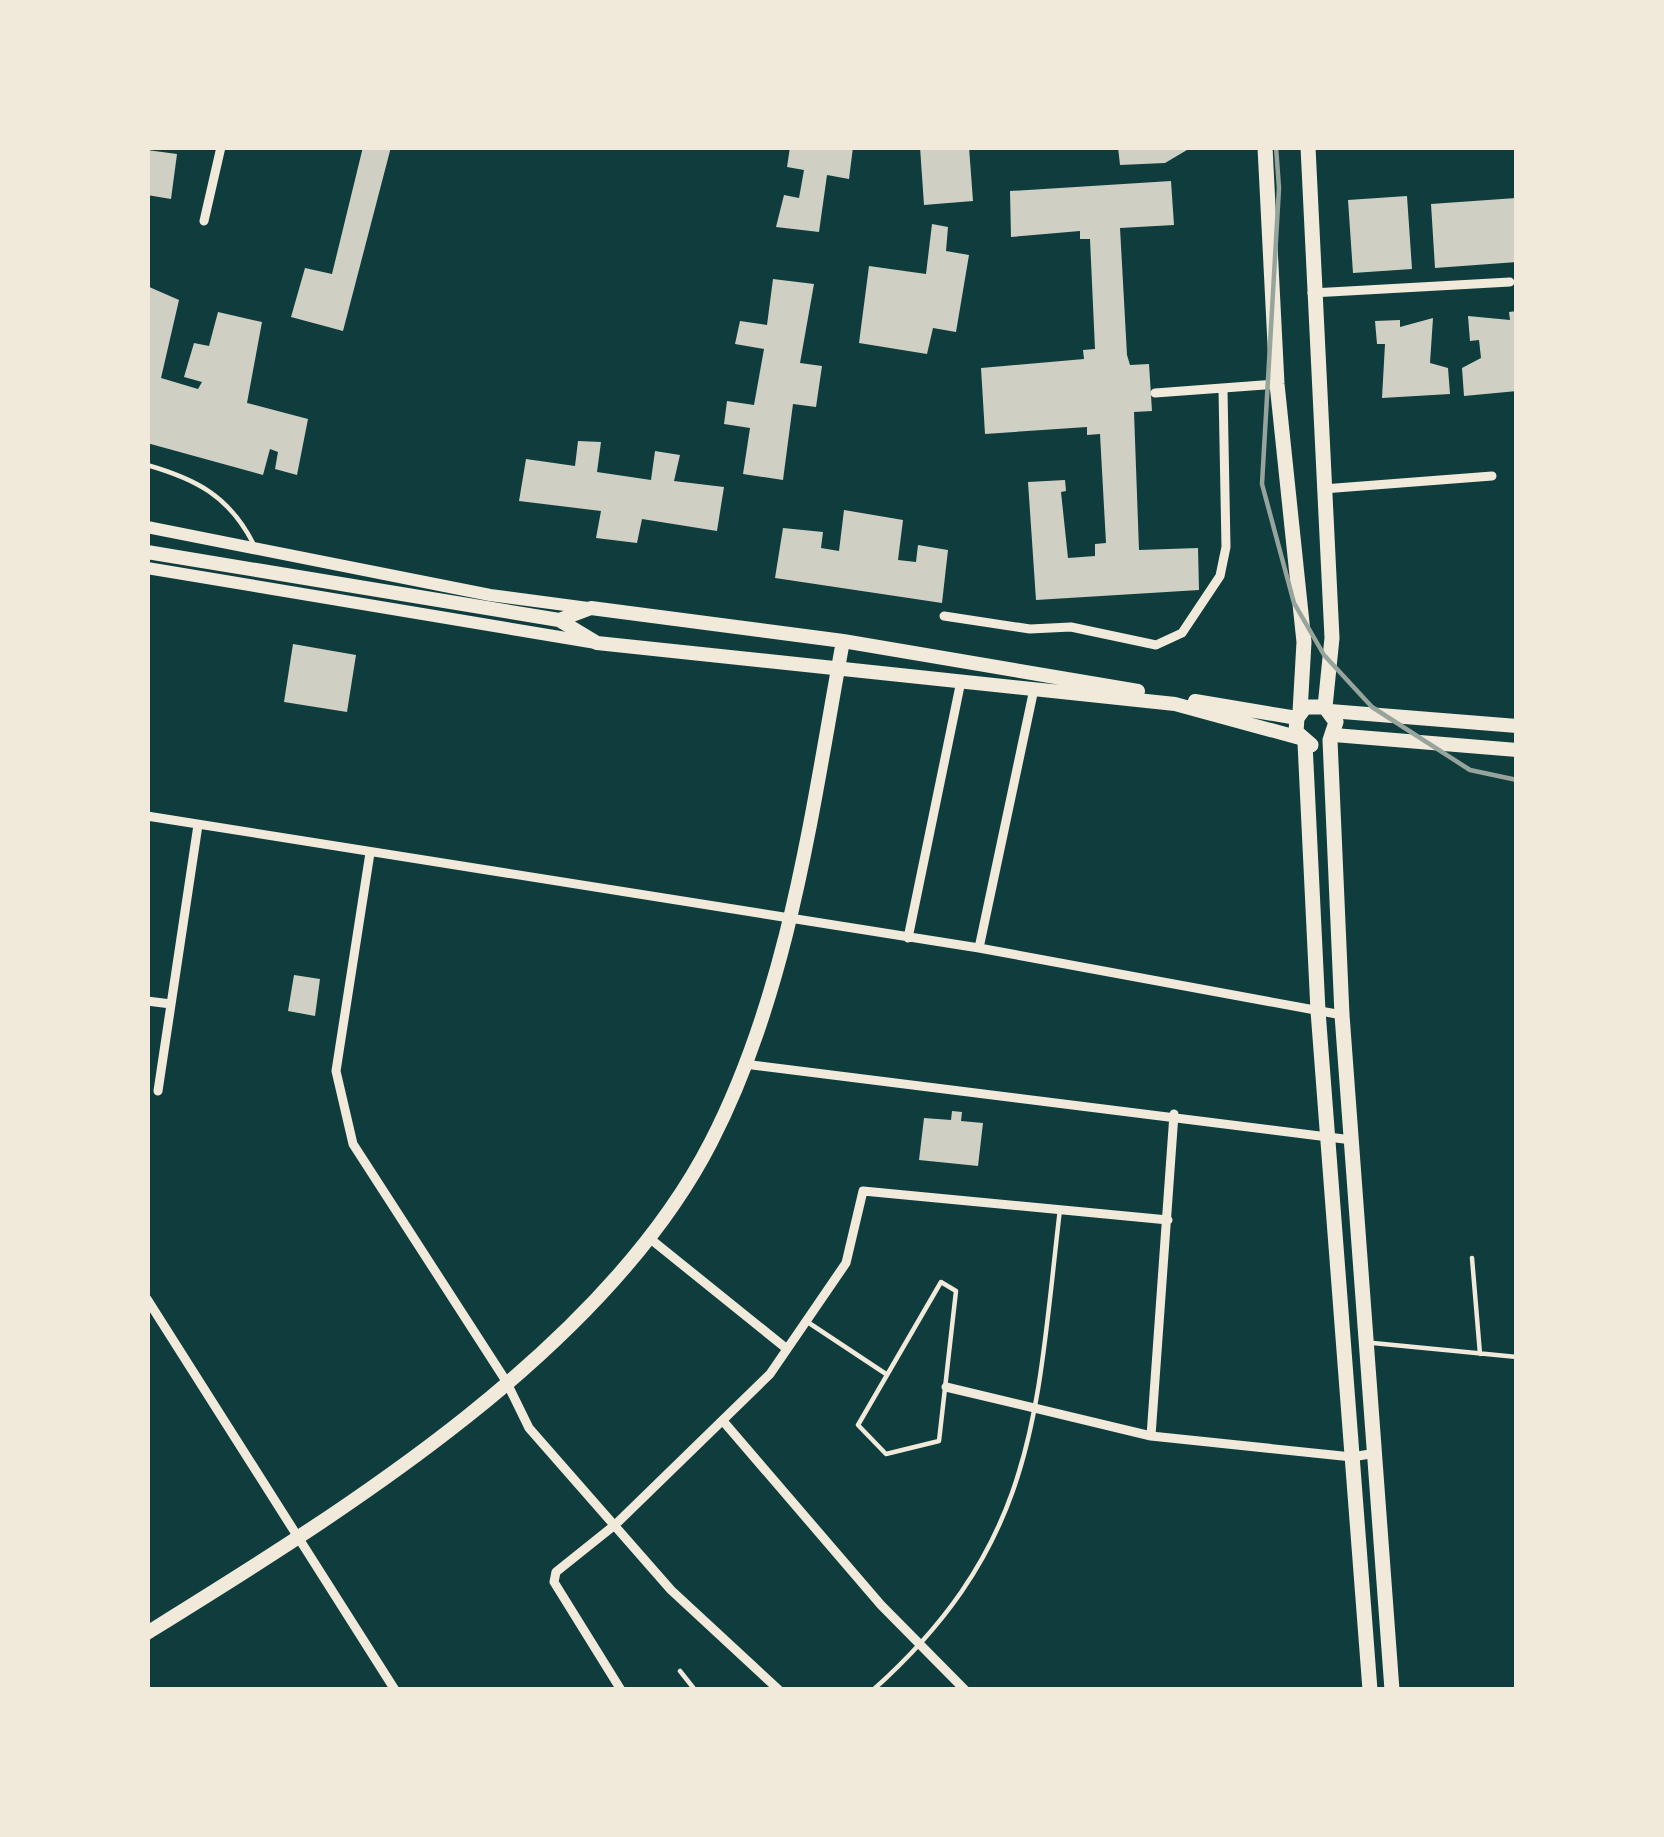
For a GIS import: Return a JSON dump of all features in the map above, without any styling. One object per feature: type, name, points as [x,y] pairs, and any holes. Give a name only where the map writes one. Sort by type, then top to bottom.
[{"type":"main road","points":[[1264,147],[1277,385],[1304,643],[1298,715],[1370,1690]]},
{"type":"main road","points":[[1308,147],[1332,638],[1327,709],[1332,737],[1342,1015],[1391,1690]]},
{"type":"main road","points":[[147,552],[559,620],[597,643],[1175,704],[1302,740],[1332,737],[1517,750]]},
{"type":"main road","points":[[559,620],[591,608],[843,641],[1298,715],[1312,705],[1517,726]]},
{"type":"main road","points":[[147,1633],[399,1468],[506,1381],[608,1286],[648,1237],[713,1139],[742,1064],[789,920],[843,641]]},
{"type":"street","points":[[204,221],[221,147]]},
{"type":"street","points":[[1312,293],[1510,282]]},
{"type":"street","points":[[1155,392],[1277,385]]},
{"type":"street","points":[[944,616],[1030,629],[1071,627],[1156,645],[1182,633],[1220,576],[1226,547],[1222,390]]},
{"type":"street","points":[[1323,490],[1492,476]]},
{"type":"street","points":[[147,527],[490,595],[591,608]]},
{"type":"street","points":[[147,568],[597,643]]},
{"type":"street","points":[[908,938],[961,681]]},
{"type":"street","points":[[979,949],[1034,689]]},
{"type":"street","points":[[147,817],[979,949],[1342,1015]]},
{"type":"street","points":[[158,1091],[198,825]]},
{"type":"street","points":[[370,853],[336,1071],[353,1144],[506,1381],[529,1428],[612,1527],[778,1690]]},
{"type":"street","points":[[147,1001],[171,1004]]},
{"type":"street","points":[[742,1064],[1174,1114],[1352,1140]]},
{"type":"street","points":[[1151,1436],[1174,1114]]},
{"type":"street","points":[[620,1690],[554,1582],[556,1572],[612,1527],[723,1421],[787,1349],[847,1263],[863,1191],[1168,1220]]},
{"type":"street","points":[[648,1237],[787,1349]]},
{"type":"street","points":[[147,1299],[395,1690]]},
{"type":"street","points":[[946,1387],[1151,1436],[1352,1457],[1376,1453]]},
{"type":"street","points":[[723,1421],[965,1690]]},
{"type":"lane","points":[[147,465],[197,480],[238,515],[254,546]]},
{"type":"lane","points":[[873,1690],[922,1646],[987,1554],[1025,1465],[1039,1407],[1060,1209]]},
{"type":"lane","points":[[1472,1258],[1480,1354]]},
{"type":"lane","points":[[941,1282],[956,1291],[939,1441],[886,1454],[858,1425],[886,1374],[941,1282]]},
{"type":"lane","points":[[806,1322],[886,1374]]},
{"type":"lane","points":[[1369,1342],[1517,1357]]},
{"type":"lane","points":[[680,1671],[695,1690]]},
{"type":"building","points":[[363,147],[391,147],[343,331],[291,317],[305,268],[332,274]]},
{"type":"building","points":[[790,147],[853,147],[849,179],[827,175],[819,232],[776,227],[784,195],[799,198],[804,170],[787,167]]},
{"type":"building","points":[[920,147],[969,147],[973,201],[924,205]]},
{"type":"building","points":[[1118,147],[1192,147],[1165,163],[1120,165]]},
{"type":"building","points":[[147,150],[177,154],[171,199],[147,195]]},
{"type":"building","points":[[1171,181],[1174,225],[1120,228],[1127,355],[1130,365],[1149,364],[1152,411],[1134,412],[1139,550],[1198,548],[1199,590],[1036,600],[1028,482],[1065,480],[1066,491],[1061,492],[1068,558],[1095,556],[1095,544],[1106,543],[1100,434],[1087,435],[1087,427],[985,434],[981,368],[1084,359],[1083,350],[1095,349],[1090,239],[1080,239],[1080,231],[1011,237],[1010,191]]},
{"type":"building","points":[[1407,196],[1412,269],[1353,273],[1348,200]]},
{"type":"building","points":[[1516,198],[1517,262],[1435,268],[1431,204]]},
{"type":"building","points":[[932,224],[948,227],[946,251],[969,255],[956,332],[933,328],[927,354],[859,343],[869,266],[926,274]]},
{"type":"building","points":[[773,279],[814,284],[800,363],[822,366],[816,407],[793,404],[783,480],[743,474],[750,428],[724,424],[727,401],[754,405],[764,349],[735,344],[740,321],[767,325]]},
{"type":"building","points":[[147,286],[179,300],[161,378],[198,389],[202,382],[184,377],[194,343],[209,346],[218,312],[262,322],[247,403],[308,419],[297,475],[275,469],[278,452],[270,449],[263,475],[147,443]]},
{"type":"building","points":[[1517,311],[1517,391],[1464,396],[1462,368],[1481,358],[1479,340],[1470,341],[1468,316],[1510,320],[1509,312]]},
{"type":"building","points":[[1433,318],[1430,363],[1448,368],[1450,394],[1382,398],[1385,344],[1377,344],[1375,321],[1400,320],[1400,327]]},
{"type":"building","points":[[578,441],[601,442],[597,472],[651,480],[655,451],[680,455],[674,481],[724,487],[717,531],[642,519],[637,543],[596,538],[601,511],[519,501],[526,459],[575,466]]},
{"type":"building","points":[[844,510],[903,520],[898,560],[916,562],[918,545],[948,550],[942,603],[775,578],[783,528],[823,532],[821,548],[839,551]]},
{"type":"building","points":[[293,644],[356,655],[347,712],[284,702]]},
{"type":"building","points":[[294,975],[320,979],[315,1016],[288,1011]]},
{"type":"building","points":[[952,1111],[962,1112],[961,1121],[983,1123],[978,1166],[919,1160],[924,1118],[951,1120]]},
{"type":"railway","points":[[1276,147],[1279,188],[1262,484],[1294,603],[1324,655],[1372,707],[1470,770],[1517,780]]}]
